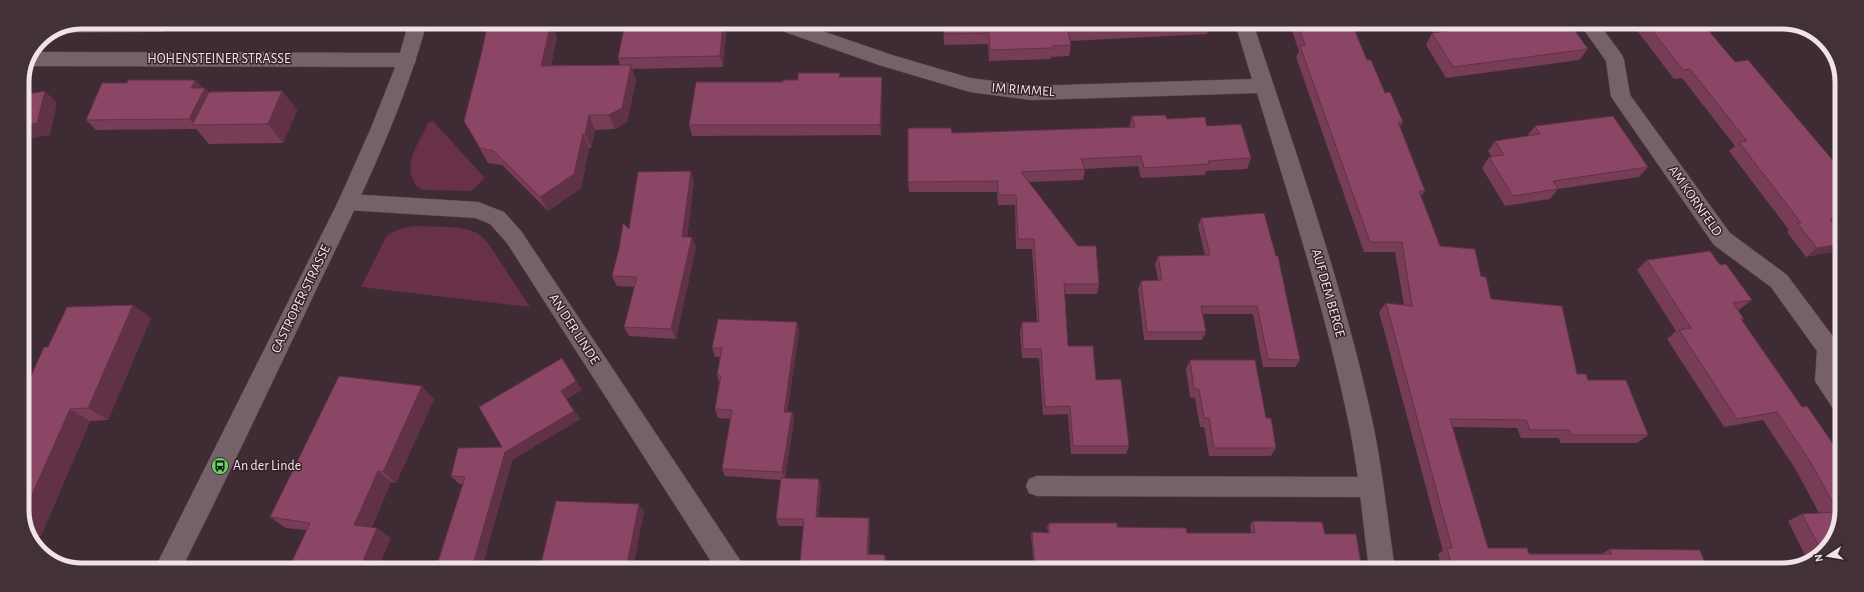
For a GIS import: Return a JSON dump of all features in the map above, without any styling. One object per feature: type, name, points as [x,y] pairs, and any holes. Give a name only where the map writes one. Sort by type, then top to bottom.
[{"type":"street","name":"CASTROPER STRASSE","points":[[171,563],[220,466],[348,202],[381,128],[407,60],[416,29]]},
{"type":"street","name":"IM RIMMEL","points":[[797,29],[886,60],[970,85],[1031,93],[1264,86]]},
{"type":"street","name":"AUF DEM BERGE","points":[[1246,29],[1315,247],[1338,330],[1362,430],[1381,563]]},
{"type":"street","name":"AM KORNFELD","points":[[1593,29],[1615,60],[1621,96],[1722,239],[1779,281],[1829,349],[1827,381],[1835,393]]},
{"type":"street","name":"HOHENSTEINER STRASSE","points":[[35,59],[407,60]]},
{"type":"street","name":"AN DER LINDE","points":[[348,202],[478,210],[497,218],[514,237],[727,563]]},
{"type":"lane","points":[[1037,486],[1370,487]]},
{"type":"shaded area","points":[[433,121],[485,178],[471,191],[424,190],[420,189],[415,183],[411,174],[412,157],[428,123]]},
{"type":"shaded area","points":[[414,226],[455,228],[471,230],[479,234],[490,246],[530,307],[361,287],[386,237],[389,234],[403,228]]},
{"type":"building","points":[[487,29],[550,29],[541,66],[631,65],[622,108],[609,115],[589,115],[574,174],[540,197],[494,151],[480,148],[464,121]]},
{"type":"building","points":[[624,29],[722,29],[720,56],[618,58]]},
{"type":"building","points":[[944,29],[1085,29],[1068,30],[1071,45],[1052,46],[1053,48],[990,50],[989,33],[944,34]]},
{"type":"building","points":[[1300,29],[1354,29],[1367,60],[1371,60],[1385,93],[1390,92],[1403,122],[1398,122],[1425,191],[1419,191],[1440,246],[1475,249],[1481,276],[1486,277],[1491,299],[1562,306],[1577,374],[1586,374],[1588,380],[1626,380],[1648,435],[1571,435],[1569,430],[1530,430],[1526,420],[1450,419],[1488,548],[1527,548],[1529,554],[1612,554],[1610,549],[1700,550],[1705,563],[1451,563],[1447,548],[1452,548],[1386,303],[1412,306],[1402,242],[1370,242],[1300,46],[1305,46]]},
{"type":"building","points":[[1446,29],[1574,29],[1588,49],[1453,67],[1432,33],[1447,31]]},
{"type":"building","points":[[1651,29],[1707,29],[1735,62],[1748,60],[1835,163],[1835,218],[1830,219],[1835,225],[1835,245],[1817,248],[1797,223],[1801,223],[1739,142],[1747,141],[1690,69],[1683,70]]},
{"type":"building","points":[[798,73],[840,73],[839,77],[882,77],[880,125],[689,125],[696,82],[783,82],[783,80],[798,80]]},
{"type":"building","points":[[128,80],[195,80],[191,88],[205,88],[189,119],[86,120],[102,83],[127,83]]},
{"type":"building","points":[[45,91],[37,123],[29,125],[29,94]]},
{"type":"building","points":[[282,91],[268,124],[192,125],[209,92]]},
{"type":"building","points":[[1165,115],[1167,119],[1205,117],[1207,126],[1241,124],[1251,158],[1208,161],[1209,164],[1144,168],[1141,156],[1081,159],[1085,169],[1021,172],[1078,246],[1096,246],[1099,284],[1064,284],[1068,346],[1093,346],[1096,380],[1121,379],[1129,446],[1073,446],[1070,406],[1045,407],[1041,349],[1023,349],[1022,322],[1039,322],[1034,239],[1018,239],[1016,195],[998,195],[998,181],[908,182],[908,128],[951,128],[952,133],[1135,127],[1132,116]]},
{"type":"building","points":[[1613,116],[1648,167],[1553,181],[1558,189],[1513,196],[1489,157],[1504,155],[1495,141],[1540,134],[1535,126]]},
{"type":"building","points":[[691,171],[682,237],[692,237],[671,329],[624,327],[637,277],[612,276],[619,249],[623,223],[629,229],[638,172]]},
{"type":"building","points":[[1264,213],[1276,256],[1278,256],[1300,360],[1268,359],[1257,306],[1201,306],[1206,332],[1147,332],[1141,281],[1162,280],[1158,256],[1210,255],[1201,218]]},
{"type":"building","points":[[1710,251],[1720,265],[1726,264],[1752,300],[1733,303],[1744,319],[1741,319],[1802,407],[1807,406],[1835,447],[1835,507],[1811,463],[1777,412],[1737,419],[1679,330],[1691,328],[1647,260]]},
{"type":"building","points":[[133,305],[88,408],[70,409],[29,501],[29,380],[44,347],[48,347],[67,307]]},
{"type":"building","points":[[718,319],[797,322],[784,412],[792,412],[782,472],[722,469],[732,410],[715,409],[721,376],[717,375],[722,348],[712,348]]},
{"type":"building","points":[[562,358],[576,381],[561,391],[574,411],[505,452],[473,563],[438,563],[465,477],[451,476],[458,448],[502,447],[479,407]]},
{"type":"building","points":[[1190,360],[1255,360],[1266,418],[1271,418],[1276,448],[1214,448],[1209,418],[1204,418],[1199,389],[1194,389]]},
{"type":"building","points":[[339,376],[422,386],[383,472],[378,471],[354,525],[377,528],[362,563],[291,563],[310,523],[270,517]]},
{"type":"building","points":[[781,478],[819,479],[816,517],[869,518],[867,554],[885,555],[885,563],[800,562],[804,519],[776,519]]},
{"type":"building","points":[[556,501],[639,504],[627,563],[541,563]]},
{"type":"building","points":[[1835,512],[1835,517],[1828,536],[1814,536],[1802,514]]},
{"type":"building","points":[[1253,521],[1322,522],[1325,534],[1356,534],[1361,563],[1035,563],[1032,532],[1049,533],[1049,523],[1117,523],[1117,527],[1186,528],[1187,533],[1255,533]]},
{"type":"place","name":"An der Linde","points":[[220,466]]}]
